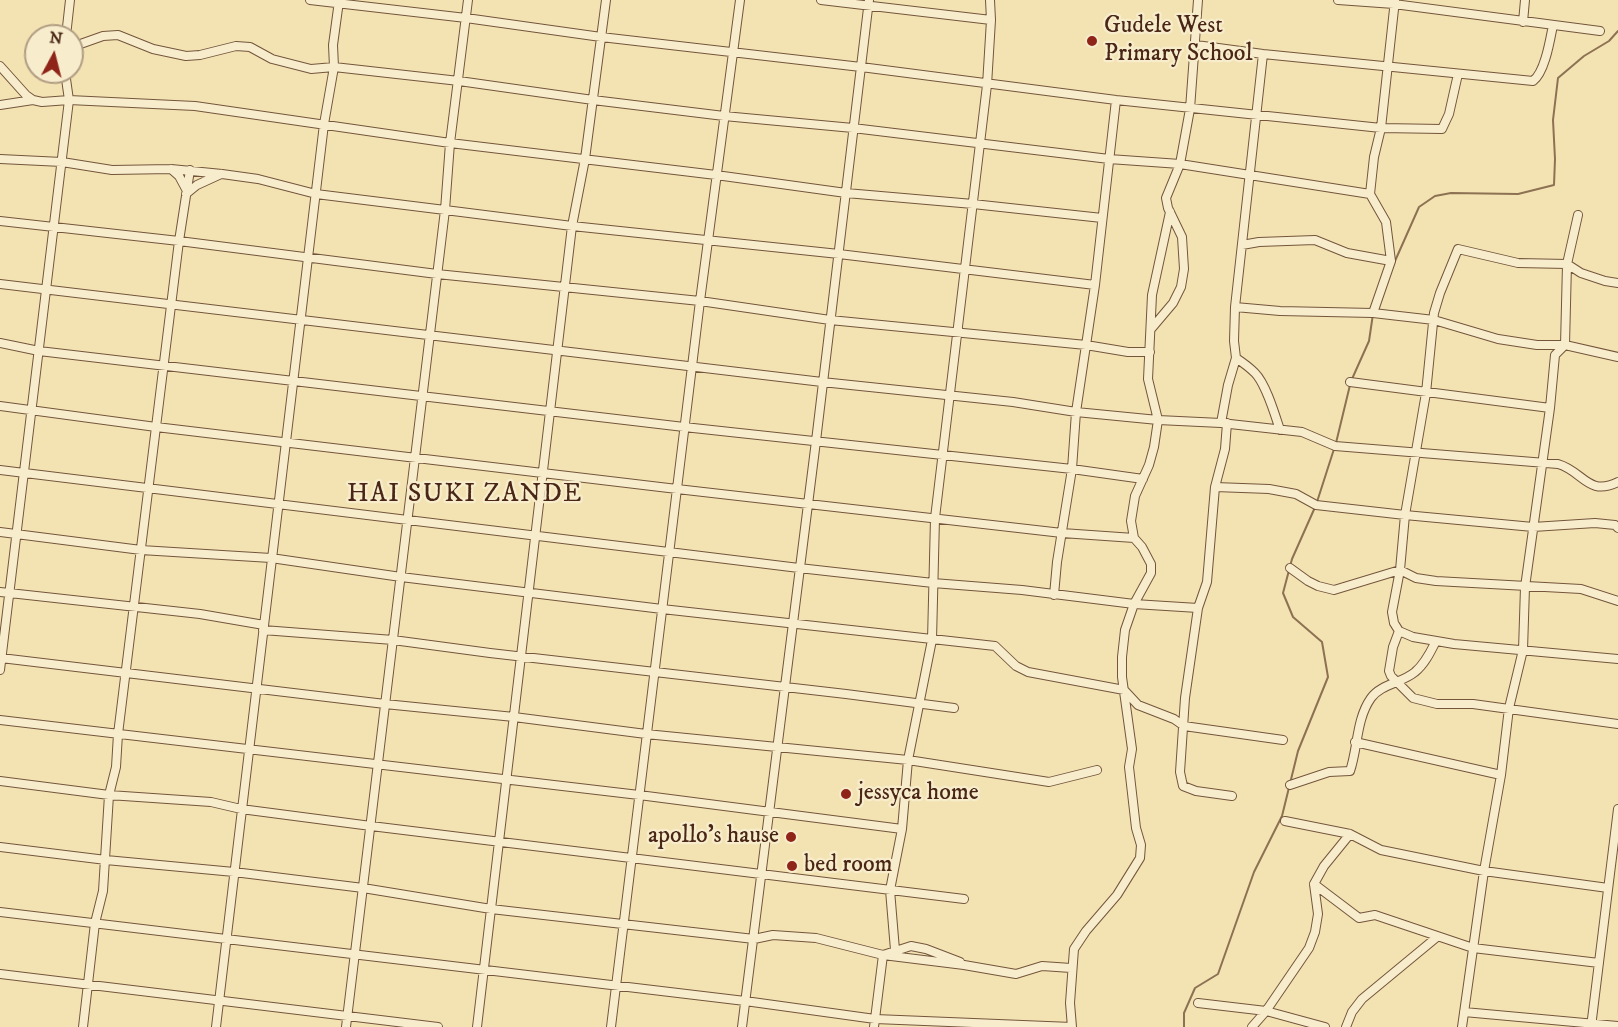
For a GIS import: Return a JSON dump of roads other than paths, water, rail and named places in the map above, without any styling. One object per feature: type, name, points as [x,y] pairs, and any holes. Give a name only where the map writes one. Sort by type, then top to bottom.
[{"type":"street","points":[[67,24],[70,0]]},
{"type":"street","points":[[310,0],[861,67],[987,85],[1190,109],[1381,128],[1442,129],[1449,114],[1458,74]]},
{"type":"street","points":[[346,1027],[445,210],[450,143],[468,0]]},
{"type":"street","points":[[477,1027],[572,226],[585,159],[606,0]]},
{"type":"street","points":[[611,1027],[684,427],[740,0]]},
{"type":"street","points":[[821,0],[868,2],[991,20]]},
{"type":"street","points":[[895,950],[890,890],[902,829],[908,760],[932,640],[935,518],[987,85],[990,0]]},
{"type":"street","points":[[1151,329],[1173,303],[1181,287],[1184,269],[1182,237],[1170,213],[1166,198],[1180,164],[1190,109],[1198,0]]},
{"type":"street","points":[[1338,0],[1395,2],[1522,22],[1600,31]]},
{"type":"street","points":[[1522,22],[1526,0]]},
{"type":"street","points":[[216,1027],[324,124],[334,67],[333,45],[339,2]]},
{"type":"street","points":[[742,1027],[839,254],[868,2]]},
{"type":"street","points":[[1373,313],[1390,261],[1386,222],[1370,194],[1374,157],[1381,128],[1395,2]]},
{"type":"street","points":[[1196,45],[1263,54],[1533,81],[1537,79],[1544,62],[1553,25]]},
{"type":"street","points":[[84,43],[103,36],[118,35],[153,49],[200,55],[236,46],[250,48],[272,59],[311,69],[334,67],[724,116],[853,128],[1109,159],[1180,164],[1370,194]]},
{"type":"street","points":[[1232,796],[1196,791],[1183,786],[1180,772],[1185,698],[1198,608],[1207,582],[1215,487],[1225,448],[1224,423],[1228,385],[1236,358],[1235,307],[1263,54]]},
{"type":"street","points":[[0,66],[33,100]]},
{"type":"street","points":[[0,670],[62,162],[69,100],[67,84]]},
{"type":"street","points":[[0,105],[33,100],[52,102],[69,100],[195,106],[450,143],[846,193],[1102,218]]},
{"type":"street","points":[[1054,595],[1072,469],[1076,412],[1095,285],[1116,100]]},
{"type":"street","points":[[0,159],[62,162],[112,170],[190,170],[258,179],[316,194],[572,226],[708,239],[1095,285]]},
{"type":"street","points":[[171,169],[184,183],[186,193]]},
{"type":"street","points":[[83,1027],[95,923],[103,891],[109,795],[116,767],[148,489],[190,170]]},
{"type":"street","points":[[186,193],[197,185],[222,174]]},
{"type":"street","points":[[0,912],[745,1001],[874,1023],[1072,1027],[1070,1003],[1074,949],[1117,894],[1140,858],[1141,844],[1136,828],[1129,767],[1132,749],[1122,657],[1125,630],[1134,604],[1151,573],[1151,564],[1134,538],[1131,520],[1135,496],[1154,447],[1158,420],[1148,379],[1152,295],[1170,213]]},
{"type":"street","points":[[1462,1027],[1484,870],[1501,775],[1509,708],[1523,650],[1525,587],[1550,408],[1555,355],[1565,345],[1567,264],[1578,215]]},
{"type":"street","points":[[0,221],[437,274],[700,301],[830,320],[956,331],[1086,345],[1128,352],[1150,352]]},
{"type":"street","points":[[1242,245],[1259,242],[1315,240],[1347,253],[1390,261]]},
{"type":"street","points":[[1618,283],[1581,273],[1567,264],[1518,263],[1458,249],[1440,293],[1434,320],[1426,393],[1405,515],[1400,570],[1392,612],[1394,623],[1399,631],[1413,637],[1454,644],[1618,659]]},
{"type":"street","points":[[0,284],[822,382],[1013,402],[1076,412],[1158,420],[1224,423],[1302,432],[1335,446],[1543,462],[1564,466],[1595,486],[1607,488],[1618,482]]},
{"type":"street","points":[[1235,307],[1280,311],[1373,313],[1434,320],[1498,339],[1537,345],[1565,345],[1618,357]]},
{"type":"street","points":[[0,343],[39,351],[1143,479]]},
{"type":"street","points":[[1236,358],[1260,379],[1280,430]]},
{"type":"street","points":[[1350,382],[1550,408]]},
{"type":"street","points":[[0,406],[156,427],[677,489],[1062,533],[1134,538]]},
{"type":"street","points":[[0,470],[278,506],[799,568],[1022,590],[1134,604],[1198,608]]},
{"type":"street","points":[[1215,487],[1269,489],[1296,494],[1316,505],[1405,515],[1533,527],[1595,524],[1615,525],[1618,528]]},
{"type":"street","points":[[0,532],[141,550],[271,558],[401,577],[662,609],[995,646],[1016,666],[1028,672],[1124,690],[1138,705],[1184,726],[1283,740]]},
{"type":"street","points":[[1290,568],[1318,586],[1334,590],[1400,570],[1416,578],[1436,581],[1581,589],[1618,601]]},
{"type":"street","points":[[0,592],[200,614],[264,627],[393,640],[521,657],[920,702],[954,708]]},
{"type":"street","points":[[1399,631],[1393,647],[1389,671],[1408,694],[1422,701],[1509,708],[1618,724]]},
{"type":"street","points":[[1290,785],[1329,772],[1350,771],[1355,742],[1371,698],[1414,673],[1423,664],[1436,641]]},
{"type":"street","points":[[2,658],[646,734],[908,760],[1049,782],[1097,770]]},
{"type":"street","points":[[0,720],[639,795],[902,829]]},
{"type":"street","points":[[1355,742],[1501,775]]},
{"type":"street","points":[[0,781],[109,795],[200,801],[241,809],[499,843],[631,857],[964,899]]},
{"type":"street","points":[[1591,1025],[1618,809]]},
{"type":"street","points":[[1285,821],[1350,834],[1381,850],[1484,870],[1608,888]]},
{"type":"street","points":[[1252,1027],[1266,1011],[1309,948],[1318,914],[1314,884],[1324,866],[1350,834]]},
{"type":"street","points":[[0,846],[106,860],[234,872],[363,888],[491,909],[754,939],[789,934],[827,940],[883,955],[1016,974],[1042,966],[1071,968]]},
{"type":"street","points":[[1314,884],[1359,918],[1375,915],[1473,948],[1599,963]]},
{"type":"street","points":[[1346,1027],[1352,1012],[1362,999],[1437,937]]},
{"type":"street","points":[[883,955],[911,946],[955,959],[964,965]]},
{"type":"street","points":[[874,1023],[883,955]]},
{"type":"street","points":[[0,974],[438,1027]]},
{"type":"street","points":[[1198,1003],[1266,1011],[1325,1027]]},
{"type":"street","points":[[1464,1012],[1618,1026]]},
{"type":"waterway","points":[[1391,270],[1419,207],[1435,196],[1451,193],[1518,194],[1554,185],[1553,120],[1558,78],[1584,56],[1609,41],[1618,31]]},
{"type":"waterway","points":[[1352,379],[1369,341],[1373,314]]},
{"type":"waterway","points":[[1336,443],[1350,385]]},
{"type":"waterway","points":[[1184,1027],[1184,1013],[1195,988],[1218,974],[1254,872],[1282,816],[1298,751],[1328,677],[1322,642],[1293,617],[1283,593],[1292,559],[1316,505],[1334,449]]},
{"type":"place","name":"Gudele West Primary School","points":[[1092,41]]},
{"type":"place","name":"jessyca home","points":[[846,794]]},
{"type":"place","name":"apollo's hause","points":[[791,837]]},
{"type":"place","name":"bed room","points":[[792,866]]},
{"type":"district","name":"HAI SUKI ZANDE","points":[[465,496]]}]
